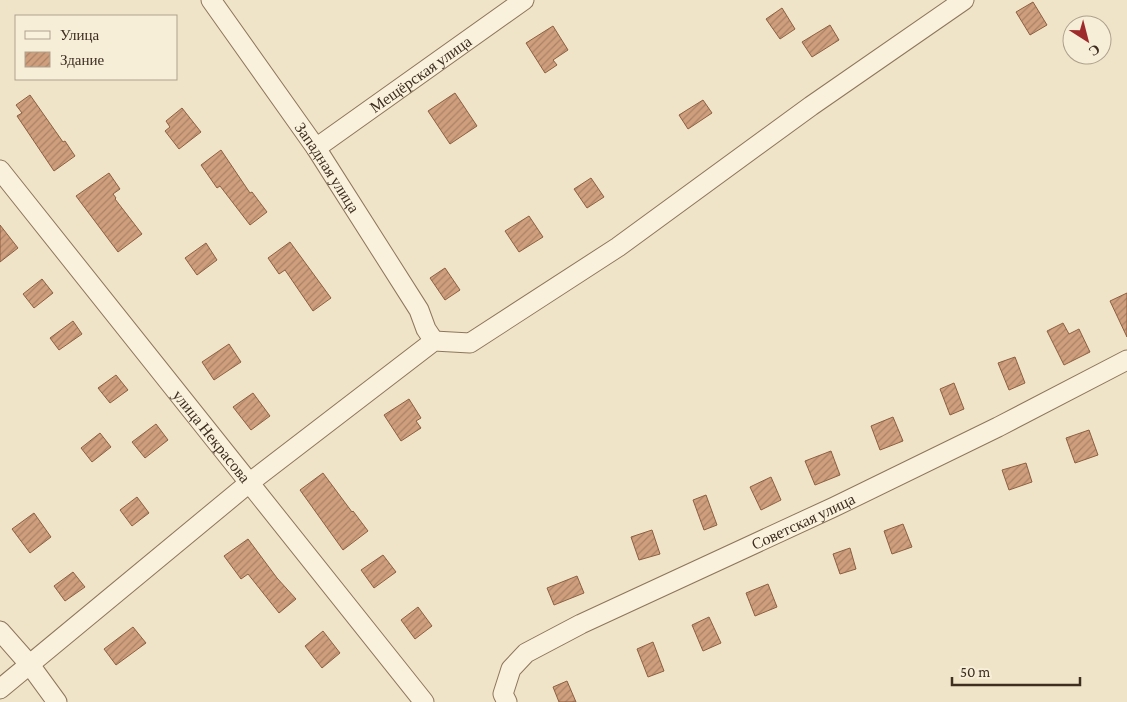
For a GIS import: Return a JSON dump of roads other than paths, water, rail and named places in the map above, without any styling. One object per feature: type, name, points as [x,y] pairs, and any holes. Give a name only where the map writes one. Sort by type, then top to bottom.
[{"type":"street","name":"Западная улица","points":[[211,0],[316,148],[419,310],[426,329],[434,341]]},
{"type":"street","name":"Мещёрская улица","points":[[316,148],[524,0]]},
{"type":"street","points":[[0,689],[249,483],[434,341],[470,342],[602,258],[811,106],[964,0]]},
{"type":"street","name":"улица Некрасова","points":[[0,170],[424,702]]},
{"type":"street","name":"Советская улица","points":[[507,702],[503,694],[511,669],[526,654],[581,624],[834,507],[998,427],[1127,360]]},
{"type":"street","points":[[0,631],[30,665],[57,702]]}]
